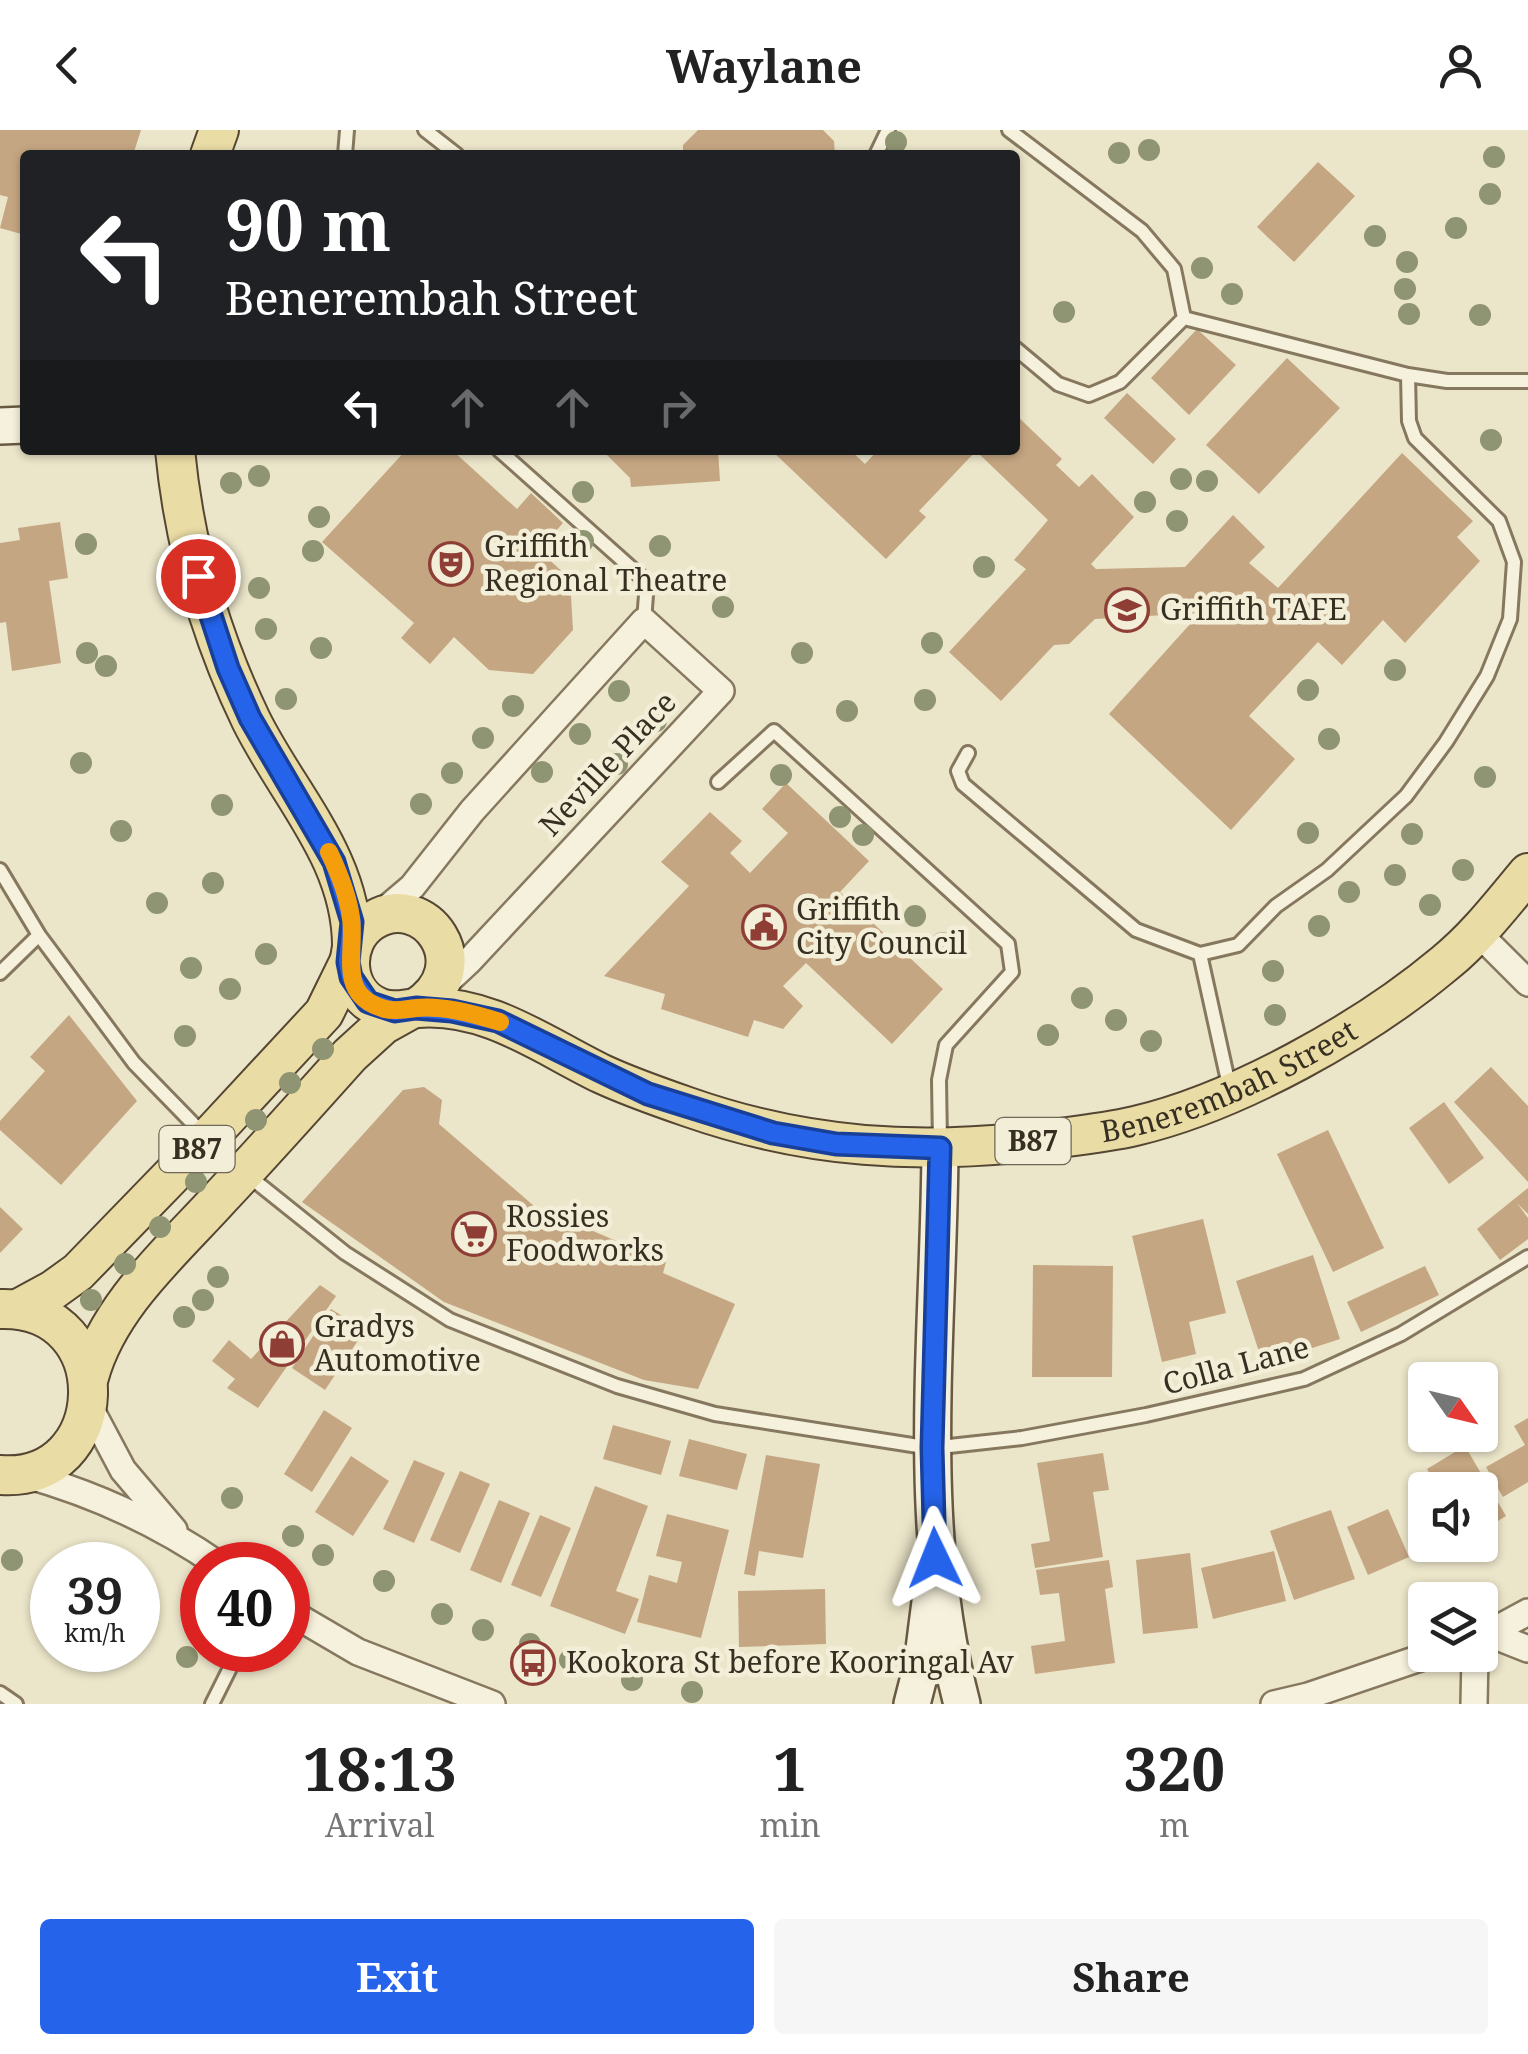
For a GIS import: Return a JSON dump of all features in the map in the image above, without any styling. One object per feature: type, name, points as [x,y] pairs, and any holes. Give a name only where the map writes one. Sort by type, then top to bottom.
[{"type":"main road","name":"B87","points":[[176,455],[190,545],[212,623],[267,752],[334,862],[357,943],[358,991],[381,1008],[422,1002]]},
{"type":"main road","name":"Benerembah Street","points":[[422,1002],[498,1021],[648,1094],[773,1133],[836,1144],[940,1148],[1014,1143],[1135,1126],[1199,1106],[1318,1049],[1381,1011],[1446,963],[1478,933],[1528,873]]},
{"type":"main road","points":[[357,943],[399,914],[427,923],[444,946],[446,960],[422,1002]]},
{"type":"main road","name":"B87","points":[[9,1309],[78,1272],[207,1139],[324,1012],[357,943]]},
{"type":"main road","name":"B87","points":[[8,1476],[58,1457],[83,1426],[96,1352],[124,1307],[365,1040],[422,1002]]},
{"type":"main road","points":[[207,1139],[244,1172]]},
{"type":"main road","name":"B87","points":[[9,1309],[38,1315],[72,1340],[83,1357],[89,1392]]},
{"type":"street","points":[[357,943],[412,887],[472,811],[644,621]]},
{"type":"street","name":"Neville Place","points":[[422,1002],[523,904],[720,691],[644,621]]},
{"type":"street","points":[[1478,933],[1528,983]]},
{"type":"street","points":[[912,1704],[922,1665],[935,1558],[932,1448],[940,1148]]},
{"type":"street","points":[[89,1392],[122,1470],[180,1538]]},
{"type":"street","points":[[8,1476],[83,1493],[186,1542]]},
{"type":"street","points":[[935,1558],[962,1704]]},
{"type":"street","points":[[1498,1632],[1528,1612]]},
{"type":"street","points":[[310,1624],[358,1652],[492,1704]]},
{"type":"street","points":[[1498,1645],[1528,1649]]},
{"type":"street","points":[[1274,1704],[1408,1662]]},
{"type":"street","points":[[1474,1704],[1478,1672]]},
{"type":"lane","points":[[425,130],[450,150]]},
{"type":"lane","points":[[1009,130],[1142,231],[1174,270],[1184,318]]},
{"type":"lane","points":[[1020,352],[1058,384],[1089,395],[1120,382],[1184,318]]},
{"type":"lane","points":[[1184,318],[1408,375],[1446,381],[1528,382]]},
{"type":"lane","points":[[968,753],[958,771],[963,784],[1136,930],[1200,954],[1238,944],[1276,906],[1328,870],[1406,796],[1446,742],[1487,676],[1510,619],[1514,562],[1499,521],[1415,438],[1409,421],[1408,375]]},
{"type":"lane","points":[[505,455],[647,582],[644,621]]},
{"type":"lane","points":[[718,782],[774,731],[1008,944],[1012,972],[946,1044],[939,1080],[940,1148]]},
{"type":"lane","points":[[0,870],[39,935],[134,1063],[207,1139]]},
{"type":"lane","points":[[0,974],[39,935]]},
{"type":"lane","points":[[1200,954],[1231,1092]]},
{"type":"lane","name":"Colla Lane","points":[[244,1172],[346,1253],[450,1320],[617,1386],[715,1414],[932,1448],[1022,1438],[1146,1415],[1304,1378],[1401,1334],[1528,1258]]},
{"type":"lane","points":[[212,1704],[228,1672]]},
{"type":"lane","points":[[0,1693],[16,1704]]},
{"type":"building","points":[[0,130],[141,130],[135,150],[20,150],[20,234],[0,228],[8,197],[0,195]]},
{"type":"building","points":[[698,130],[823,130],[834,141],[835,150],[683,150]]},
{"type":"building","points":[[1318,162],[1355,196],[1294,262],[1257,227]]},
{"type":"building","points":[[1197,329],[1236,365],[1189,415],[1151,378]]},
{"type":"building","points":[[1287,358],[1340,408],[1259,494],[1206,445]]},
{"type":"building","points":[[1127,393],[1176,439],[1153,464],[1104,418]]},
{"type":"building","points":[[1020,419],[1062,459],[1056,465],[1079,487],[1092,474],[1134,517],[1091,564],[1096,569],[1185,567],[1233,515],[1265,547],[1249,563],[1278,588],[1402,453],[1473,521],[1457,537],[1480,561],[1405,643],[1383,620],[1342,665],[1318,642],[1249,716],[1295,759],[1231,830],[1109,714],[1200,613],[1095,619],[1069,644],[1054,645],[1001,701],[949,652],[1026,569],[1014,560],[1048,520],[980,455],[1020,455]]},
{"type":"building","name":"Griffith Regional Theatre","points":[[401,455],[458,455],[517,509],[531,493],[563,523],[539,550],[570,579],[573,630],[533,674],[489,670],[454,637],[430,664],[401,638],[414,623],[322,542]]},
{"type":"building","points":[[607,455],[718,455],[720,481],[631,487],[630,478]]},
{"type":"building","points":[[776,455],[855,455],[865,464],[873,455],[972,455],[919,511],[926,517],[886,559]]},
{"type":"building","points":[[60,522],[68,578],[49,581],[61,663],[12,671],[6,622],[0,623],[0,543],[20,540],[18,528]]},
{"type":"building","name":"Griffith City Council","points":[[786,783],[869,861],[840,892],[943,989],[892,1044],[806,963],[783,986],[803,1006],[783,1029],[754,1020],[748,1037],[661,1009],[665,994],[604,976],[689,886],[661,862],[710,812],[742,841],[730,853],[750,873],[788,833],[762,809]]},
{"type":"building","points":[[69,1015],[137,1101],[61,1185],[0,1130],[0,1121],[45,1071],[30,1057]]},
{"type":"building","points":[[1491,1067],[1528,1106],[1528,1182],[1454,1102]]},
{"type":"building","name":"Rossies Foodworks","points":[[424,1087],[442,1100],[439,1124],[534,1206],[666,1262],[663,1273],[735,1304],[698,1389],[644,1380],[444,1302],[302,1202],[403,1090]]},
{"type":"building","points":[[1444,1102],[1484,1158],[1449,1184],[1409,1128]]},
{"type":"building","points":[[1328,1130],[1384,1248],[1333,1272],[1277,1154]]},
{"type":"building","points":[[1528,1188],[1528,1214],[1517,1203],[1528,1218],[1528,1239],[1500,1260],[1477,1229]]},
{"type":"building","points":[[0,1207],[23,1229],[0,1253]]},
{"type":"building","points":[[1203,1219],[1226,1313],[1189,1322],[1196,1354],[1162,1362],[1132,1236]]},
{"type":"building","points":[[1313,1255],[1340,1339],[1263,1364],[1236,1281]]},
{"type":"building","points":[[1033,1265],[1113,1266],[1112,1377],[1032,1377]]},
{"type":"building","points":[[1425,1266],[1439,1295],[1361,1332],[1347,1302]]},
{"type":"building","points":[[320,1285],[336,1296],[258,1408],[227,1388],[235,1379],[212,1361],[229,1340],[251,1359]]},
{"type":"building","points":[[331,1309],[365,1330],[325,1390],[292,1368]]},
{"type":"building","points":[[324,1410],[352,1428],[312,1492],[284,1474]]},
{"type":"building","points":[[1528,1418],[1528,1482],[1503,1497],[1498,1488],[1498,1472],[1489,1472],[1486,1467],[1525,1445],[1514,1426]]},
{"type":"building","points":[[613,1425],[671,1441],[661,1475],[603,1459]]},
{"type":"building","points":[[689,1439],[747,1454],[737,1490],[679,1476]]},
{"type":"building","points":[[1455,1452],[1469,1452],[1480,1472],[1429,1472],[1427,1469]]},
{"type":"building","points":[[1103,1453],[1109,1490],[1093,1492],[1103,1557],[1035,1568],[1031,1544],[1050,1541],[1037,1463]]},
{"type":"building","points":[[766,1455],[820,1464],[803,1558],[759,1551],[755,1576],[744,1574]]},
{"type":"building","points":[[351,1456],[389,1481],[353,1536],[315,1512]]},
{"type":"building","points":[[414,1460],[445,1473],[414,1543],[383,1529]]},
{"type":"building","points":[[460,1471],[490,1484],[460,1553],[430,1540]]},
{"type":"building","points":[[595,1486],[648,1506],[616,1591],[639,1599],[625,1634],[550,1606]]},
{"type":"building","points":[[499,1500],[530,1513],[501,1583],[470,1570]]},
{"type":"building","points":[[1498,1502],[1506,1516],[1498,1521]]},
{"type":"building","points":[[1388,1509],[1408,1557],[1368,1575],[1347,1527]]},
{"type":"building","points":[[1331,1510],[1355,1579],[1294,1600],[1270,1531]]},
{"type":"building","points":[[667,1514],[729,1530],[701,1638],[637,1622],[649,1575],[677,1583],[682,1562],[656,1556]]},
{"type":"building","points":[[540,1515],[571,1528],[541,1597],[511,1585]]},
{"type":"building","points":[[1274,1551],[1286,1601],[1213,1619],[1201,1568]]},
{"type":"building","points":[[1190,1553],[1198,1628],[1143,1634],[1136,1560]]},
{"type":"building","points":[[1109,1560],[1113,1587],[1105,1589],[1115,1663],[1035,1674],[1031,1646],[1065,1641],[1059,1593],[1040,1595],[1036,1570]]},
{"type":"building","points":[[825,1589],[826,1644],[739,1647],[738,1591]]},
{"type":"slow traffic","points":[[329,852],[352,922],[348,962],[351,977],[368,1002],[395,1011],[452,1011],[500,1022]]},
{"type":"place","name":"Griffith Regional Theatre","points":[[451,564]]},
{"type":"place","name":"Griffith TAFE","points":[[1127,610]]},
{"type":"place","name":"Griffith City Council","points":[[764,927]]},
{"type":"place","name":"Rossies Foodworks","points":[[474,1234]]},
{"type":"place","name":"Gradys Automotive","points":[[282,1344]]},
{"type":"place","name":"Kookora St before Kooringal Av","points":[[533,1663]]},
{"type":"route","points":[[198,576],[206,608],[250,718],[334,862],[352,922],[348,962],[351,977],[368,1002],[395,1011],[452,1011],[498,1021],[648,1094],[773,1133],[836,1144],[940,1148],[932,1448],[935,1558]]}]
